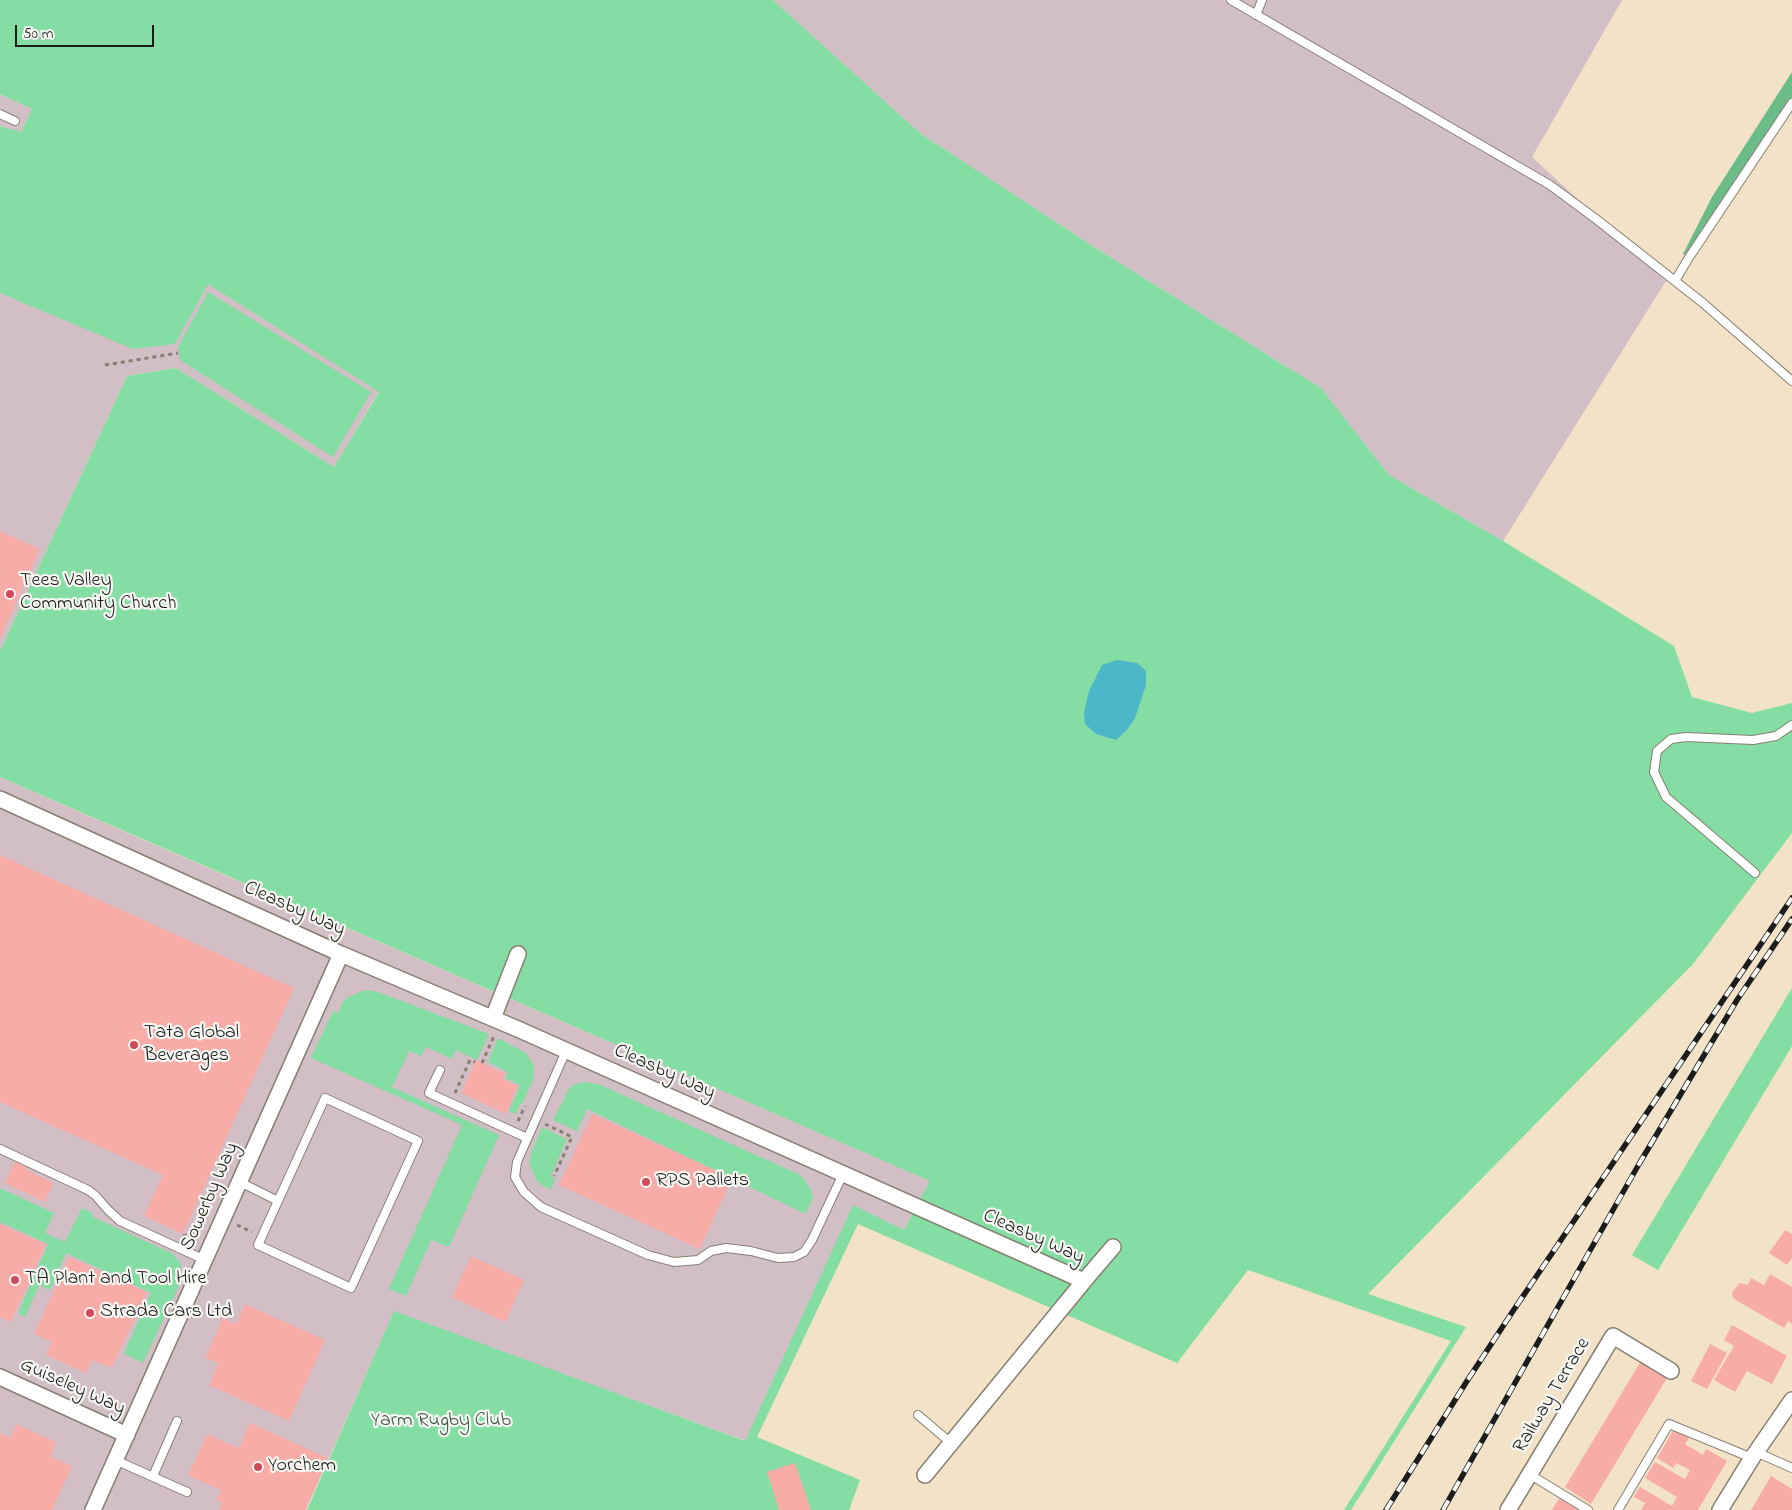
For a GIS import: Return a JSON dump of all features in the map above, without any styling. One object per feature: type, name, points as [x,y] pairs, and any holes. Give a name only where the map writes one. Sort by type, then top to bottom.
[{"type":"street","name":"Cleasby Way","points":[[0,799],[341,954],[494,1026],[566,1051],[1084,1281],[925,1474]]},
{"type":"street","name":"Sowerby Way","points":[[93,1510],[341,954]]},
{"type":"street","points":[[494,1026],[518,954]]},
{"type":"street","points":[[1084,1281],[1112,1247]]},
{"type":"street","name":"Railway Terrace","points":[[1508,1510],[1613,1336],[1671,1371]]},
{"type":"street","name":"Guiseley Way","points":[[0,1377],[127,1435]]},
{"type":"street","points":[[1720,1510],[1754,1455],[1790,1404]]},
{"type":"lane","points":[[1231,0],[1550,185],[1703,303],[1792,381]]},
{"type":"lane","points":[[1256,15],[1262,0]]},
{"type":"lane","points":[[1675,282],[1688,259],[1792,103]]},
{"type":"lane","points":[[0,114],[15,121]]},
{"type":"lane","points":[[1755,874],[1666,797],[1654,772],[1657,751],[1671,739],[1686,737],[1753,740],[1776,736],[1792,725]]},
{"type":"lane","points":[[566,1051],[517,1162],[515,1177],[524,1192],[541,1207],[648,1255],[674,1262],[698,1260],[711,1251],[726,1248],[751,1251],[778,1258],[794,1257],[804,1252],[812,1240],[843,1174]]},
{"type":"lane","points":[[440,1070],[429,1093],[527,1138]]},
{"type":"lane","points":[[325,1098],[418,1141],[351,1288],[258,1245],[278,1201],[325,1098]]},
{"type":"lane","points":[[0,1149],[88,1190],[120,1220],[205,1260]]},
{"type":"lane","points":[[240,1182],[278,1201]]},
{"type":"lane","points":[[918,1415],[951,1443]]},
{"type":"lane","points":[[153,1476],[177,1421]]},
{"type":"lane","points":[[1618,1510],[1669,1424],[1792,1468]]},
{"type":"lane","points":[[116,1460],[187,1492]]},
{"type":"lane","points":[[1529,1474],[1588,1510]]},
{"type":"path","points":[[105,365],[178,353]]},
{"type":"path","points":[[482,1063],[494,1026]]},
{"type":"path","points":[[454,1095],[470,1060],[475,1062]]},
{"type":"path","points":[[511,1121],[518,1121],[525,1106]]},
{"type":"path","points":[[522,1114],[572,1136],[554,1176]]},
{"type":"shaded area","points":[[773,0],[1622,0],[1532,157],[1666,281],[1503,541],[1389,475],[1321,388],[1102,252],[921,134]]},
{"type":"shaded area","points":[[0,94],[32,109],[21,132],[0,126]]},
{"type":"shaded area","points":[[0,195],[208,284],[379,391],[334,467],[176,368],[127,376],[0,651]]},
{"type":"shaded area","points":[[0,777],[931,1181],[904,1230],[853,1206],[746,1441],[394,1312],[306,1510],[0,1510]]},
{"type":"green space","name":"Yarm Rugby Club","points":[[0,0],[773,0],[921,134],[1102,252],[1321,388],[1389,475],[1503,541],[1674,646],[1692,697],[1752,713],[1792,703],[1792,833],[1693,964],[1368,1294],[1466,1327],[1351,1510],[1344,1510],[1451,1341],[1248,1270],[1177,1363],[858,1224],[757,1437],[860,1480],[849,1510],[307,1510],[394,1311],[745,1441],[853,1205],[904,1230],[930,1181],[0,777],[0,651],[127,376],[176,368],[334,467],[379,392],[208,284],[175,344],[133,349],[0,293],[0,126],[21,132],[32,109],[0,94]]},
{"type":"green space","points":[[1792,72],[1792,97],[1685,256],[1683,254],[1712,197]]},
{"type":"green space","points":[[208,292],[371,392],[333,457],[180,360],[178,347]]},
{"type":"green space","points":[[1792,988],[1792,1046],[1658,1270],[1632,1255]]},
{"type":"green space","points":[[366,990],[378,992],[489,1034],[477,1060],[456,1050],[452,1059],[426,1047],[421,1056],[409,1051],[392,1087],[499,1135],[449,1247],[431,1240],[406,1296],[389,1289],[462,1125],[311,1058],[333,1011],[338,1013],[342,1003],[348,997]]},
{"type":"green space","points":[[498,1038],[527,1054],[534,1066],[533,1080],[516,1114],[509,1111],[520,1085],[505,1078],[508,1072],[488,1062]]},
{"type":"green space","points":[[585,1082],[598,1084],[798,1174],[810,1188],[813,1197],[806,1214],[587,1109],[577,1131],[553,1120],[569,1089],[573,1085]]},
{"type":"green space","points":[[542,1127],[567,1139],[551,1176],[555,1179],[551,1190],[536,1180],[529,1162]]},
{"type":"green space","points":[[0,1188],[54,1213],[45,1233],[65,1242],[82,1208],[91,1212],[93,1217],[173,1254],[180,1262],[182,1279],[143,1363],[124,1353],[151,1293],[66,1253],[50,1290],[39,1285],[25,1317],[18,1313],[48,1244],[0,1222]]},
{"type":"water","points":[[1117,660],[1137,663],[1146,671],[1146,685],[1135,718],[1127,730],[1116,740],[1096,734],[1085,724],[1084,712],[1089,691],[1102,665]]},
{"type":"building","name":"Tees Valley Community Church","points":[[0,531],[40,549],[0,639]]},
{"type":"building","name":"Tata Global Beverages","points":[[0,855],[294,988],[183,1234],[144,1216],[163,1175],[0,1102]]},
{"type":"building","points":[[476,1060],[505,1074],[503,1079],[518,1086],[506,1114],[461,1093]]},
{"type":"building","name":"RPS Pallets","points":[[592,1114],[732,1178],[700,1249],[559,1185]]},
{"type":"building","points":[[16,1159],[27,1164],[25,1169],[53,1183],[45,1202],[5,1183]]},
{"type":"building","name":"TA Plant and Tool Hire","points":[[0,1224],[46,1244],[11,1322],[0,1317]]},
{"type":"building","points":[[1785,1230],[1792,1234],[1792,1258],[1787,1265],[1769,1253]]},
{"type":"building","points":[[471,1256],[524,1280],[505,1322],[452,1297]]},
{"type":"building","name":"Strada Cars Ltd","points":[[69,1257],[147,1292],[112,1368],[92,1360],[86,1373],[46,1355],[52,1342],[34,1334]]},
{"type":"building","points":[[1770,1274],[1792,1287],[1792,1324],[1788,1321],[1784,1328],[1734,1299],[1732,1295],[1740,1283],[1748,1285],[1751,1278],[1764,1285]]},
{"type":"building","name":"Yorchem","points":[[245,1304],[325,1340],[289,1421],[209,1385],[218,1363],[205,1358],[223,1318],[236,1324]]},
{"type":"building","points":[[1732,1325],[1787,1356],[1772,1384],[1747,1371],[1735,1392],[1714,1380],[1734,1346],[1724,1340]]},
{"type":"building","points":[[1710,1344],[1727,1353],[1707,1389],[1691,1381]]},
{"type":"building","points":[[1641,1361],[1667,1378],[1591,1504],[1565,1487]]},
{"type":"building","name":"Yorchem","points":[[250,1423],[328,1458],[305,1510],[219,1510],[222,1502],[216,1500],[221,1490],[188,1475],[207,1434],[239,1448]]},
{"type":"building","points":[[16,1424],[56,1442],[50,1456],[72,1466],[52,1510],[0,1510],[0,1433],[10,1438]]},
{"type":"building","points":[[1674,1429],[1689,1438],[1685,1444],[1703,1455],[1706,1449],[1727,1461],[1698,1510],[1641,1510],[1645,1503],[1634,1497],[1640,1487],[1672,1506],[1677,1497],[1645,1478],[1655,1462],[1685,1479],[1690,1470],[1676,1463],[1673,1468],[1657,1458]]},
{"type":"building","points":[[795,1463],[811,1510],[779,1510],[767,1472]]},
{"type":"building","points":[[1771,1476],[1792,1489],[1792,1510],[1751,1510]]},
{"type":"building","points":[[1560,1497],[1581,1510],[1552,1510]]},
{"type":"railway","points":[[1386,1510],[1513,1311],[1792,898]]},
{"type":"railway","points":[[1443,1510],[1639,1164],[1737,1000],[1792,919]]},
{"type":"place","name":"Tees Valley Community Church","points":[[10,594]]},
{"type":"place","name":"Tata Global Beverages","points":[[134,1045]]},
{"type":"place","name":"RPS Pallets","points":[[646,1182]]},
{"type":"place","name":"TA Plant and Tool Hire","points":[[15,1280]]},
{"type":"place","name":"Strada Cars Ltd","points":[[90,1313]]},
{"type":"place","name":"Yorchem","points":[[258,1467]]}]
